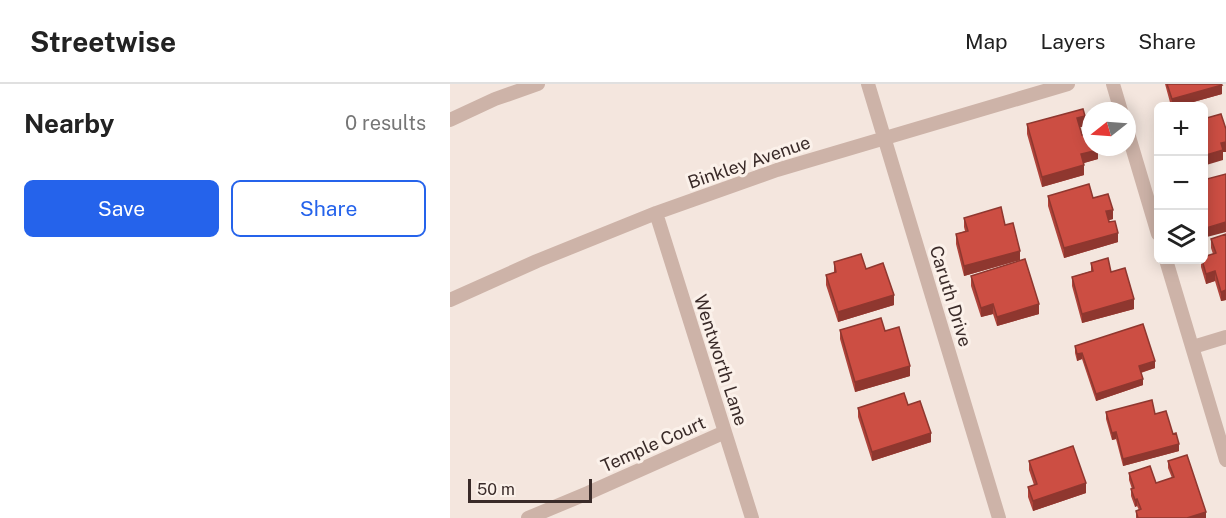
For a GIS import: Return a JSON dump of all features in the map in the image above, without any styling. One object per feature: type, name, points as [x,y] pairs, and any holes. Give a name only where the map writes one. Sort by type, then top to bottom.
[{"type":"street","points":[[450,120],[495,99],[538,84]]},
{"type":"street","name":"Caruth Drive","points":[[868,84],[999,518]]},
{"type":"street","name":"Binkley Avenue","points":[[450,300],[537,261],[656,213],[777,170],[1068,84]]},
{"type":"street","points":[[1113,84],[1118,102]]},
{"type":"street","points":[[1135,156],[1154,221]]},
{"type":"street","name":"Wentworth Lane","points":[[656,213],[752,518]]},
{"type":"street","points":[[1167,264],[1226,460]]},
{"type":"street","points":[[1193,347],[1226,337]]},
{"type":"street","name":"Temple Court","points":[[528,518],[725,432]]},
{"type":"building","points":[[1167,84],[1221,84],[1222,85],[1172,99]]},
{"type":"building","points":[[1082,109],[1082,117],[1077,118],[1082,135],[1081,154],[1084,165],[1042,177],[1027,124]]},
{"type":"building","points":[[1221,114],[1226,129],[1226,142],[1221,143],[1223,150],[1208,154],[1208,118]]},
{"type":"building","points":[[1226,174],[1226,222],[1208,227],[1208,210],[1208,179]]},
{"type":"building","points":[[1089,184],[1093,198],[1108,194],[1113,210],[1106,211],[1109,222],[1115,221],[1118,233],[1064,248],[1048,196]]},
{"type":"building","points":[[1001,207],[1005,225],[1013,223],[1020,251],[964,266],[956,234],[968,231],[964,218]]},
{"type":"building","points":[[1226,234],[1226,290],[1221,292],[1215,271],[1206,274],[1203,264],[1208,264],[1208,255],[1216,253],[1211,239]]},
{"type":"building","points":[[861,254],[866,269],[883,263],[894,295],[838,312],[826,275],[836,272],[834,262]]},
{"type":"building","points":[[1108,258],[1111,272],[1125,268],[1134,299],[1082,314],[1072,277],[1093,271],[1091,263]]},
{"type":"building","points":[[1025,259],[1039,304],[997,317],[993,304],[981,308],[971,276]]},
{"type":"building","points":[[881,318],[885,331],[899,327],[910,366],[855,382],[840,330]]},
{"type":"building","points":[[1143,324],[1155,361],[1139,366],[1143,379],[1096,394],[1082,353],[1077,354],[1075,346]]},
{"type":"building","points":[[904,393],[908,405],[920,401],[931,433],[872,452],[858,408]]},
{"type":"building","points":[[1152,400],[1155,414],[1166,411],[1173,434],[1176,433],[1179,444],[1123,459],[1116,432],[1112,433],[1106,412]]},
{"type":"building","points":[[1073,446],[1086,483],[1033,501],[1028,487],[1037,484],[1029,461]]},
{"type":"building","points":[[1187,455],[1206,512],[1187,518],[1138,518],[1136,511],[1141,509],[1131,489],[1134,488],[1129,473],[1150,466],[1156,483],[1174,477],[1168,461]]}]
